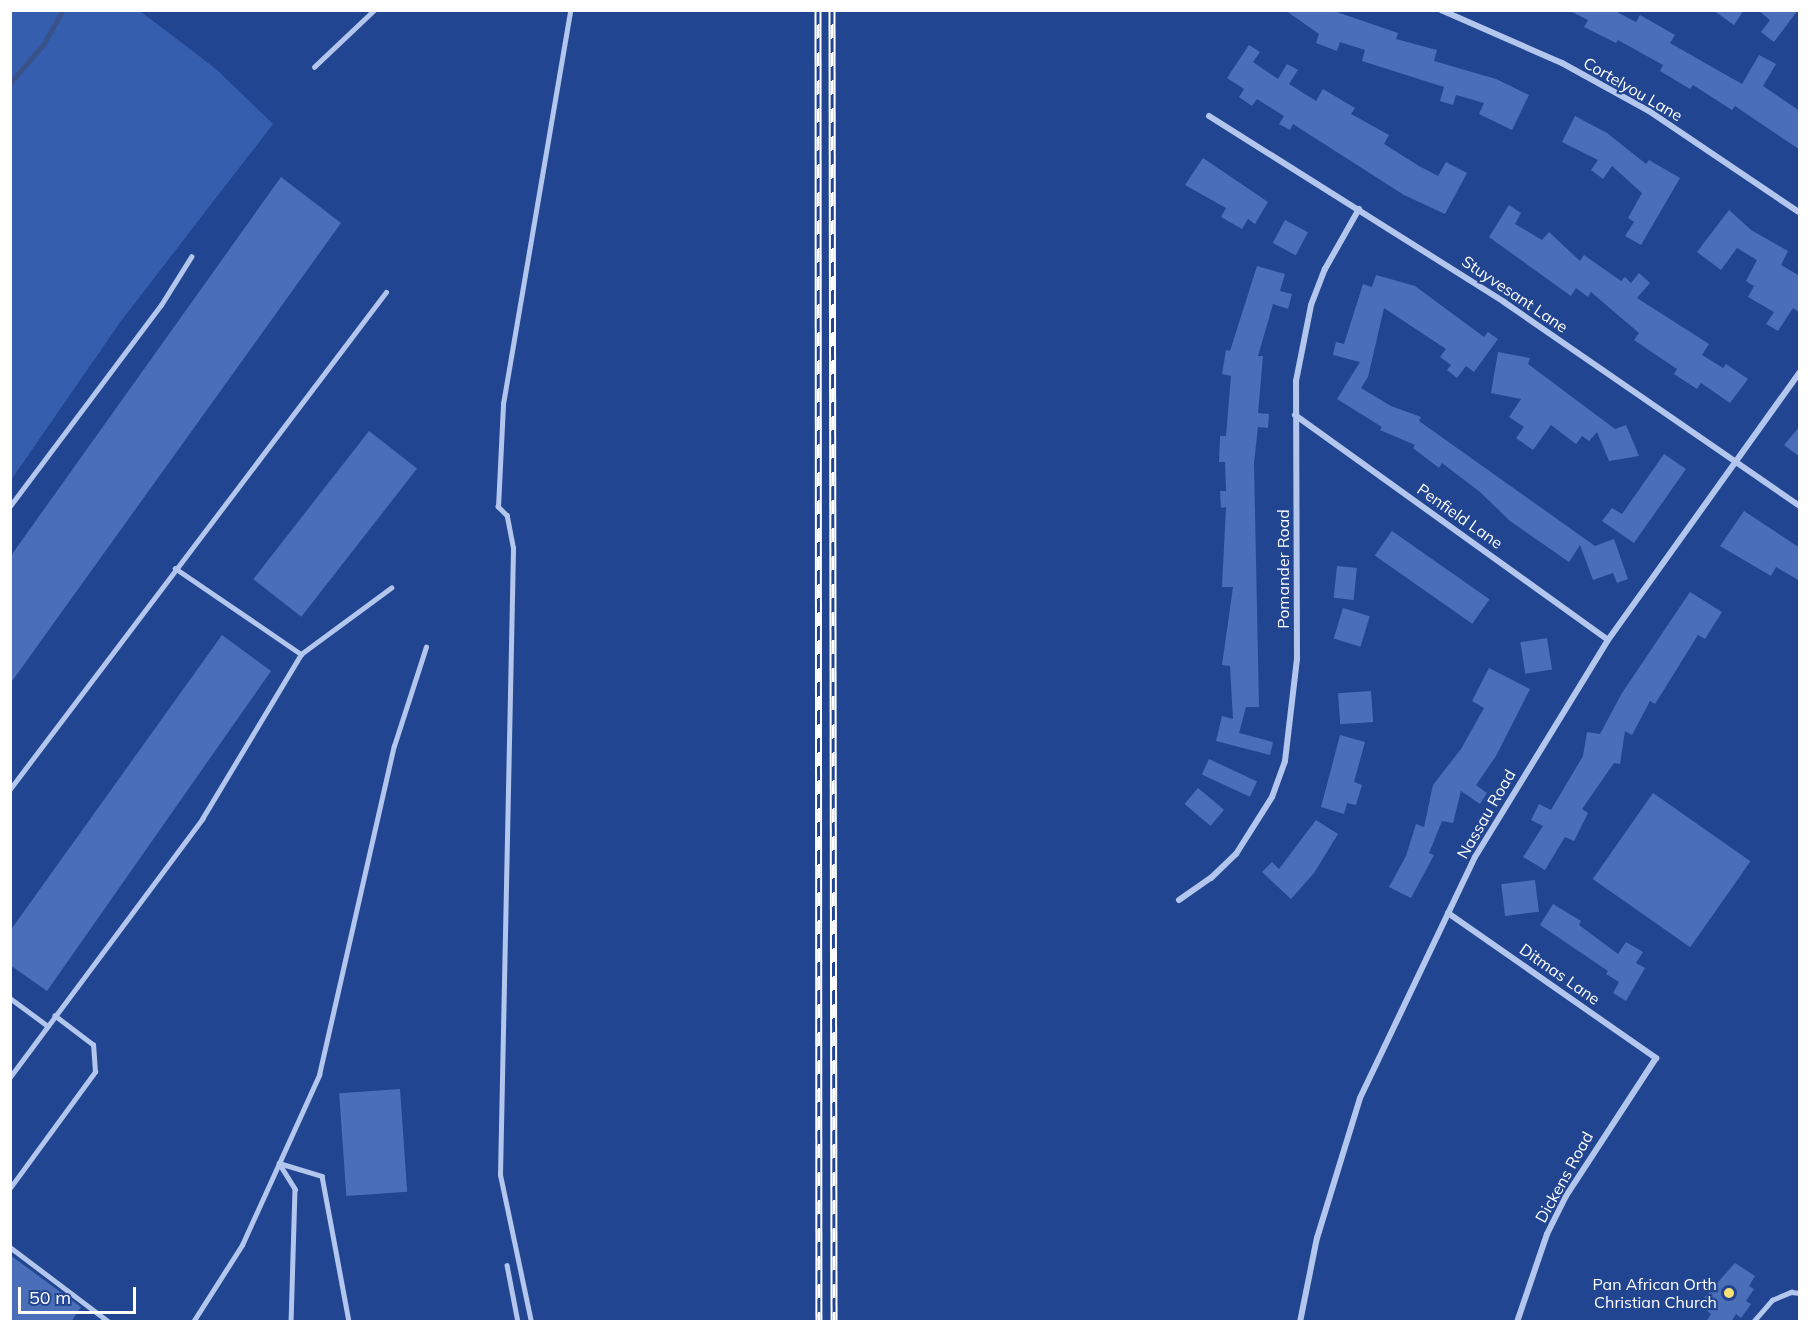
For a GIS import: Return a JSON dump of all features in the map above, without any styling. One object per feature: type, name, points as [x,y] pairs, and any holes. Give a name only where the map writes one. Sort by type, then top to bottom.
[{"type":"street","name":"Cortelyou Lane","points":[[1441,10],[1562,63],[1639,105],[1800,213]]},
{"type":"street","name":"Stuyvesant Lane","points":[[1209,116],[1504,302],[1800,507]]},
{"type":"street","name":"Pomander Road","points":[[1179,900],[1211,878],[1236,854],[1272,797],[1285,761],[1297,659],[1296,381],[1311,305],[1325,269],[1359,209]]},
{"type":"street","name":"Nassau Road","points":[[1300,1322],[1317,1238],[1360,1098],[1481,847],[1608,640],[1800,372]]},
{"type":"street","name":"Penfield Lane","points":[[1295,415],[1608,640]]},
{"type":"street","name":"Ditmas Lane","points":[[1448,912],[1656,1058]]},
{"type":"street","name":"Dickens Road","points":[[1517,1322],[1547,1234],[1566,1196],[1656,1058]]},
{"type":"lane","points":[[314,67],[374,10]]},
{"type":"lane","points":[[531,1322],[500,1175],[513,548],[507,516],[498,507],[503,404],[570,10]]},
{"type":"lane","points":[[10,507],[160,305],[191,257]]},
{"type":"lane","points":[[10,789],[386,292]]},
{"type":"lane","points":[[175,568],[301,654]]},
{"type":"lane","points":[[10,1077],[202,819],[301,654],[391,588]]},
{"type":"lane","points":[[193,1322],[242,1245],[319,1076],[394,746],[426,647]]},
{"type":"lane","points":[[10,998],[48,1026]]},
{"type":"lane","points":[[10,1188],[95,1072],[93,1045],[55,1016]]},
{"type":"lane","points":[[279,1163],[295,1190],[291,1322]]},
{"type":"lane","points":[[279,1163],[321,1176],[349,1322]]},
{"type":"lane","points":[[10,1246],[110,1322]]},
{"type":"lane","points":[[507,1264],[518,1322]]},
{"type":"lane","points":[[1753,1322],[1772,1300],[1791,1292],[1800,1293]]},
{"type":"shaded area","points":[[11,10],[140,11],[216,69],[273,124],[121,321],[11,480]]},
{"type":"building","points":[[1285,10],[1331,10],[1398,33],[1396,39],[1437,50],[1434,61],[1496,79],[1529,95],[1512,130],[1479,114],[1484,103],[1456,95],[1453,105],[1440,101],[1444,87],[1362,61],[1365,50],[1340,42],[1337,51],[1316,43],[1319,34]]},
{"type":"building","points":[[1568,10],[1613,10],[1636,22],[1640,15],[1675,35],[1670,43],[1742,84],[1759,55],[1776,64],[1763,86],[1800,111],[1800,150],[1735,106],[1732,110],[1693,85],[1690,89],[1660,71],[1663,65],[1618,40],[1616,43],[1584,27],[1588,20]]},
{"type":"building","points":[[1713,10],[1744,10],[1734,25]]},
{"type":"building","points":[[1758,10],[1798,10],[1774,42],[1761,32],[1770,20]]},
{"type":"building","points":[[1249,45],[1260,52],[1253,62],[1278,79],[1287,64],[1298,70],[1289,84],[1316,101],[1323,89],[1355,108],[1351,114],[1389,135],[1384,144],[1419,166],[1438,176],[1446,162],[1467,173],[1445,214],[1404,195],[1293,124],[1290,130],[1279,124],[1284,116],[1257,99],[1252,106],[1239,97],[1244,89],[1227,78]]},
{"type":"building","points":[[1575,116],[1607,133],[1646,164],[1649,160],[1680,178],[1641,245],[1625,236],[1634,222],[1628,218],[1642,193],[1612,166],[1603,179],[1591,170],[1598,160],[1562,142]]},
{"type":"building","points":[[1203,158],[1268,202],[1255,224],[1248,219],[1242,229],[1221,217],[1226,208],[1185,185]]},
{"type":"building","points":[[281,177],[341,223],[10,684],[10,557]]},
{"type":"building","points":[[1509,205],[1521,213],[1515,224],[1542,240],[1549,232],[1580,261],[1584,255],[1621,281],[1625,277],[1631,283],[1639,273],[1650,283],[1637,298],[1709,344],[1702,355],[1723,368],[1726,364],[1748,379],[1730,403],[1701,383],[1697,389],[1674,374],[1677,369],[1634,340],[1639,333],[1591,292],[1588,297],[1576,288],[1571,296],[1489,237]]},
{"type":"building","points":[[1729,210],[1751,230],[1788,251],[1781,265],[1800,276],[1800,313],[1793,308],[1778,331],[1766,324],[1774,312],[1748,297],[1754,286],[1746,281],[1757,260],[1737,248],[1721,270],[1697,252]]},
{"type":"building","points":[[1285,220],[1308,232],[1296,255],[1273,243]]},
{"type":"building","points":[[1257,266],[1285,274],[1280,291],[1292,294],[1288,309],[1273,304],[1258,356],[1263,356],[1258,413],[1269,414],[1268,428],[1258,427],[1254,463],[1259,707],[1246,707],[1239,733],[1273,742],[1270,755],[1216,741],[1222,716],[1233,719],[1230,666],[1222,665],[1233,587],[1222,587],[1226,507],[1221,508],[1220,491],[1226,491],[1225,462],[1219,462],[1220,436],[1226,436],[1231,376],[1222,374],[1226,350],[1230,351]]},
{"type":"building","points":[[1376,275],[1415,286],[1484,337],[1488,332],[1498,339],[1474,372],[1466,366],[1457,378],[1447,370],[1451,365],[1440,357],[1446,349],[1384,308],[1368,377],[1361,388],[1391,406],[1421,417],[1419,421],[1595,546],[1614,539],[1628,579],[1617,583],[1613,573],[1593,580],[1580,545],[1569,562],[1510,521],[1480,492],[1442,463],[1439,468],[1413,448],[1415,445],[1380,430],[1382,427],[1337,399],[1360,362],[1333,355],[1336,342],[1344,344],[1363,284],[1372,287]]},
{"type":"building","points":[[1498,352],[1530,358],[1528,364],[1615,429],[1626,425],[1639,456],[1609,461],[1597,432],[1589,441],[1582,436],[1576,444],[1551,425],[1533,450],[1516,438],[1524,427],[1509,417],[1521,399],[1491,393]]},
{"type":"building","points":[[1800,426],[1800,457],[1784,445]]},
{"type":"building","points":[[369,431],[417,469],[301,617],[253,579]]},
{"type":"building","points":[[1664,454],[1686,469],[1634,543],[1602,521],[1612,508],[1622,514]]},
{"type":"building","points":[[1744,511],[1800,548],[1800,581],[1776,567],[1771,576],[1720,546]]},
{"type":"building","points":[[1392,531],[1489,599],[1472,624],[1375,556]]},
{"type":"building","points":[[1337,566],[1357,568],[1354,600],[1334,598]]},
{"type":"building","points":[[1690,592],[1722,612],[1705,639],[1698,635],[1655,704],[1650,701],[1632,735],[1625,731],[1620,764],[1614,763],[1582,809],[1588,813],[1574,841],[1565,837],[1545,870],[1523,857],[1543,826],[1531,820],[1539,804],[1551,810],[1583,756],[1587,732],[1600,734],[1622,693]]},
{"type":"building","points":[[1343,608],[1370,616],[1360,647],[1334,639]]},
{"type":"building","points":[[222,635],[271,671],[47,991],[10,965],[10,931]]},
{"type":"building","points":[[1547,638],[1552,670],[1525,674],[1520,642]]},
{"type":"building","points":[[1489,668],[1530,689],[1496,756],[1476,785],[1487,793],[1480,804],[1461,791],[1453,823],[1442,821],[1429,853],[1434,855],[1411,898],[1389,887],[1406,856],[1416,824],[1424,827],[1433,785],[1461,749],[1484,708],[1472,701]]},
{"type":"building","points":[[1371,691],[1373,722],[1340,724],[1338,693]]},
{"type":"building","points":[[1340,735],[1365,742],[1354,782],[1362,785],[1356,805],[1347,803],[1344,814],[1321,807]]},
{"type":"building","points":[[1209,759],[1257,781],[1250,797],[1202,774]]},
{"type":"building","points":[[1198,788],[1224,810],[1211,826],[1185,804]]},
{"type":"building","points":[[1653,793],[1750,861],[1690,947],[1593,879]]},
{"type":"building","points":[[1316,820],[1338,834],[1314,873],[1291,899],[1262,872],[1272,862],[1279,869]]},
{"type":"building","points":[[1535,880],[1539,912],[1505,916],[1501,884]]},
{"type":"building","points":[[1553,904],[1581,921],[1579,925],[1618,954],[1626,942],[1643,952],[1636,963],[1645,968],[1626,1001],[1613,993],[1619,982],[1606,974],[1608,971],[1540,925]]},
{"type":"building","points":[[400,1089],[407,1192],[346,1196],[339,1093]]},
{"type":"building","points":[[10,1255],[81,1307],[71,1322],[10,1322]]},
{"type":"building","name":"Pan African Orth Christian Church","points":[[1735,1263],[1755,1276],[1749,1286],[1754,1289],[1746,1301],[1751,1304],[1741,1318],[1736,1314],[1731,1322],[1706,1322],[1711,1314],[1705,1309],[1710,1302],[1704,1298]]},
{"type":"waterway","points":[[10,83],[43,45],[63,10]]},
{"type":"railway","points":[[818,10],[819,1322]]},
{"type":"railway","points":[[832,10],[834,1322]]},
{"type":"place","name":"Pan African Orth Christian Church","points":[[1729,1293]]}]
